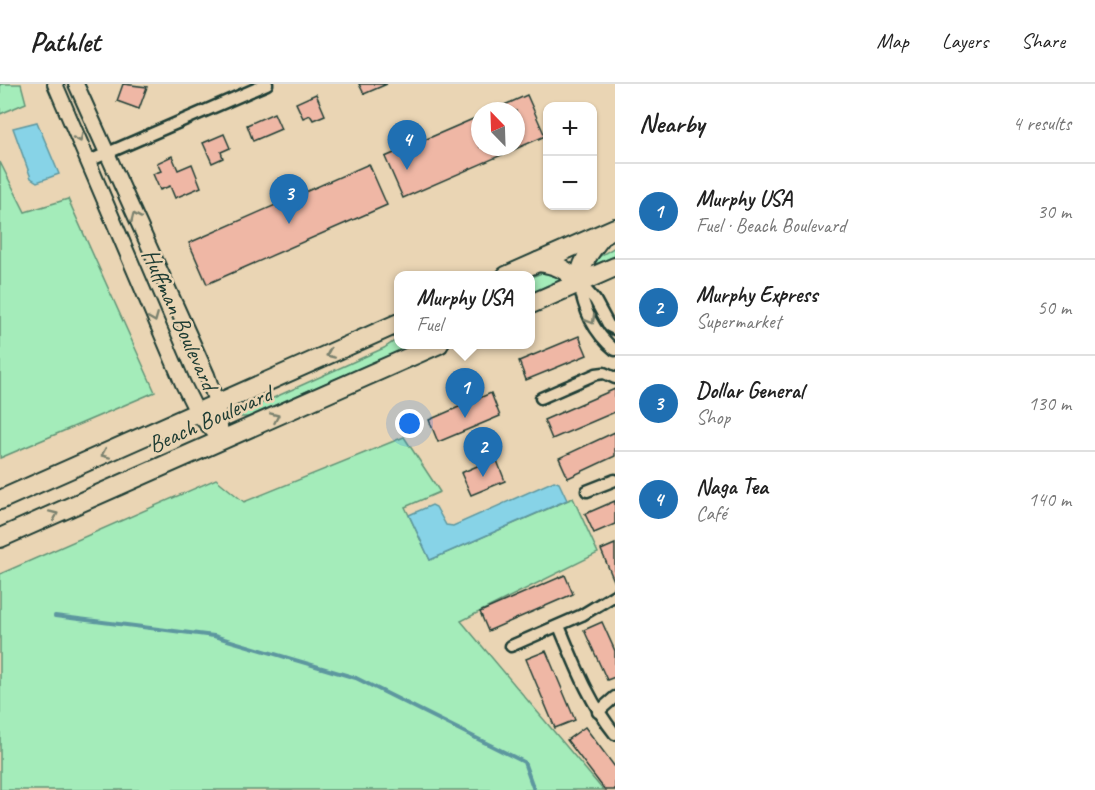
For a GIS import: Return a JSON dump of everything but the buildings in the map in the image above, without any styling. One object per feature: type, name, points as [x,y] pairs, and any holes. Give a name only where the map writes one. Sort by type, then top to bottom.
[{"type":"highway","points":[[517,271],[610,230]]},
{"type":"highway","points":[[579,283],[580,271],[586,256],[610,230]]},
{"type":"highway","points":[[538,262],[561,267],[579,283]]},
{"type":"highway","points":[[535,302],[615,267]]},
{"type":"highway","points":[[0,500],[394,325]]},
{"type":"highway","name":"Beach Boulevard","points":[[0,538],[430,349]]},
{"type":"street","name":"Huffman Boulevard","points":[[56,84],[157,327],[198,414],[222,441]]},
{"type":"street","name":"Huffman Boulevard","points":[[76,84],[207,375],[217,405],[222,441]]},
{"type":"street","points":[[89,161],[267,84]]},
{"type":"street","points":[[103,193],[115,204],[134,245],[139,247],[147,243]]},
{"type":"street","points":[[579,283],[595,300],[609,326],[615,329]]},
{"type":"street","points":[[579,283],[584,309],[601,339],[615,350]]},
{"type":"street","points":[[542,398],[596,374],[604,373],[615,378]]},
{"type":"street","points":[[587,492],[615,480]]},
{"type":"street","points":[[511,646],[559,626],[615,595]]},
{"type":"street","points":[[559,626],[598,712],[615,734]]},
{"type":"street","points":[[598,712],[615,697]]},
{"type":"green space","points":[[0,84],[21,84],[26,103],[0,114]]},
{"type":"green space","points":[[0,162],[25,212],[68,199],[155,392],[0,458]]},
{"type":"green space","points":[[615,247],[615,256],[591,266],[595,259]]},
{"type":"green space","points":[[542,273],[564,278],[535,291],[535,276]]},
{"type":"green space","points":[[394,341],[394,349],[404,349],[248,417],[236,417],[240,413],[384,348]]},
{"type":"green space","points":[[404,437],[440,492],[405,507],[430,560],[573,498],[598,553],[461,621],[603,790],[0,790],[0,574],[216,479],[244,502]]},
{"type":"water","points":[[37,122],[59,174],[37,182],[31,178],[13,128]]},
{"type":"water","points":[[554,481],[559,483],[567,500],[430,560],[409,515],[432,505],[436,507],[446,525],[453,526]]},
{"type":"waterway","points":[[55,616],[214,636],[356,678],[524,762],[534,790]]},
{"type":"place","name":"Naga Tea","points":[[407,170]]},
{"type":"place","name":"Dollar General","points":[[289,224]]},
{"type":"place","name":"Murphy USA","points":[[465,418]]},
{"type":"place","name":"Murphy Express","points":[[483,477]]}]
